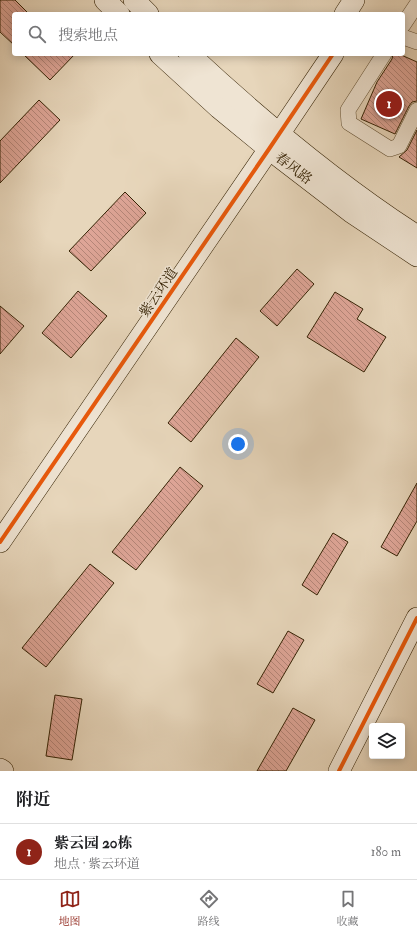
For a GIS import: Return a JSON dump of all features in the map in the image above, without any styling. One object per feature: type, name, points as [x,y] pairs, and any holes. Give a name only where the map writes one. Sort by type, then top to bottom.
[{"type":"street","points":[[105,0],[118,12]]},
{"type":"street","points":[[134,0],[146,12]]},
{"type":"street","points":[[345,12],[354,0]]},
{"type":"street","points":[[361,12],[369,0]]},
{"type":"street","points":[[405,22],[417,4]]},
{"type":"street","points":[[405,38],[417,42]]},
{"type":"street","name":"春风路","points":[[162,56],[219,108],[272,136]]},
{"type":"street","name":"春风路","points":[[191,56],[241,101],[272,136],[351,212],[417,256]]},
{"type":"street","name":"紫云环道","points":[[0,542],[272,136],[293,102],[316,56]]},
{"type":"street","name":"紫云环道","points":[[293,102],[331,56]]},
{"type":"street","points":[[383,56],[348,110],[349,123],[390,149],[399,146],[416,112]]},
{"type":"street","points":[[293,102],[290,130],[295,158]]},
{"type":"street","name":"紫云环道","points":[[0,519],[272,136]]},
{"type":"street","name":"春风路","points":[[295,158],[417,236]]},
{"type":"street","points":[[338,771],[417,618]]},
{"type":"building","points":[[0,0],[15,0],[27,12],[12,12],[12,43],[0,32]]},
{"type":"building","points":[[25,56],[73,56],[50,80]]},
{"type":"building","points":[[393,56],[404,56],[417,62],[417,101],[412,102],[409,106],[395,134],[361,119],[377,82]]},
{"type":"building","points":[[39,100],[60,120],[0,183],[0,141]]},
{"type":"building","points":[[417,130],[417,168],[399,157],[407,150]]},
{"type":"building","points":[[125,192],[146,213],[91,271],[69,251]]},
{"type":"building","points":[[297,269],[314,284],[277,326],[260,311]]},
{"type":"building","points":[[78,291],[107,316],[71,358],[42,333]]},
{"type":"building","points":[[335,292],[363,309],[357,319],[386,337],[364,372],[307,337]]},
{"type":"building","points":[[0,306],[24,326],[0,354]]},
{"type":"building","points":[[236,338],[259,357],[191,442],[168,423]]},
{"type":"building","points":[[180,467],[203,486],[136,570],[112,552]]},
{"type":"building","points":[[417,483],[417,521],[397,556],[381,547]]},
{"type":"building","points":[[333,533],[348,542],[317,595],[302,585]]},
{"type":"building","points":[[90,564],[114,583],[46,667],[22,648]]},
{"type":"building","points":[[288,631],[304,640],[273,693],[257,684]]},
{"type":"building","points":[[55,695],[82,699],[72,760],[46,756]]},
{"type":"building","points":[[293,708],[315,720],[286,771],[257,771]]},
{"type":"cycle path","points":[[0,542],[332,56]]},
{"type":"cycle path","points":[[339,771],[417,618]]},
{"type":"place","name":"紫云园 20栋","points":[[389,104]]}]
